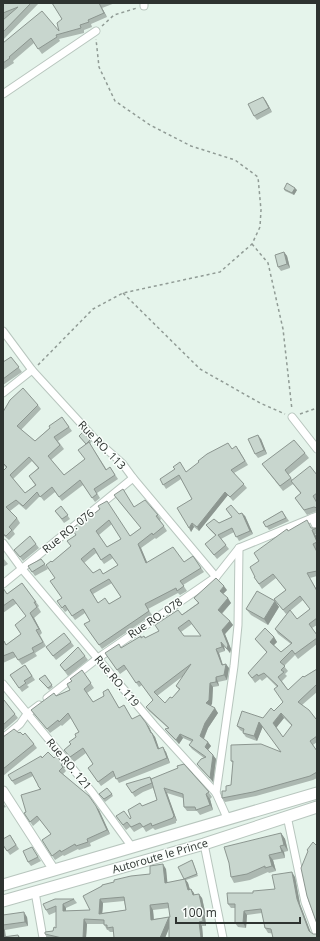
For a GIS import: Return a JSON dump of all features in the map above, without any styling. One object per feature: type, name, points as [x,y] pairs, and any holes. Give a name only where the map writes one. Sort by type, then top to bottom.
[{"type":"main road","name":"Autoroute le Prince","points":[[3,885],[317,793]]},
{"type":"main road","name":"Autoroute le Prince","points":[[3,901],[204,844],[317,807]]},
{"type":"street","points":[[3,94],[96,31]]},
{"type":"street","name":"Rue RO. 113","points":[[3,331],[32,370],[96,440],[122,463],[216,577]]},
{"type":"street","points":[[3,393],[32,370]]},
{"type":"street","points":[[292,417],[317,449]]},
{"type":"street","name":"Rue RO. 076","points":[[3,584],[133,478]]},
{"type":"street","points":[[315,517],[317,528]]},
{"type":"street","name":"Rue RO. 078","points":[[3,738],[20,724],[27,714],[98,658],[216,577],[239,548],[315,517]]},
{"type":"street","name":"Rue RO. 119","points":[[3,543],[22,569],[154,725],[216,793],[228,820]]},
{"type":"street","points":[[216,793],[234,666],[238,625],[239,548]]},
{"type":"street","name":"Rue RO. 121","points":[[3,684],[92,792],[132,848]]},
{"type":"street","points":[[3,791],[54,870]]},
{"type":"street","points":[[287,816],[305,902],[317,934]]},
{"type":"street","points":[[204,844],[223,938]]},
{"type":"street","points":[[35,892],[43,938]]},
{"type":"path","points":[[32,370],[93,310],[123,293],[220,272],[252,244],[260,228],[261,210],[258,177],[235,160],[191,146],[150,125],[115,101],[99,66],[96,31],[114,15],[144,4]]},
{"type":"path","points":[[252,244],[268,264],[283,329],[292,417]]},
{"type":"path","points":[[123,293],[200,369],[260,404],[292,417],[317,408]]},
{"type":"building","points":[[3,3],[31,3],[3,32],[3,20],[18,7],[3,13]]},
{"type":"building","points":[[52,3],[99,3],[104,13],[88,20],[89,22],[80,25],[81,28],[56,35],[57,37],[38,49],[31,38],[3,63],[3,43],[42,11],[59,31],[57,23],[62,19]]},
{"type":"building","points":[[263,97],[269,108],[254,116],[248,104]]},
{"type":"building","points":[[287,183],[295,188],[292,193],[284,189]]},
{"type":"building","points":[[284,252],[287,264],[278,267],[275,255]]},
{"type":"building","points":[[11,357],[19,367],[3,379],[3,362]]},
{"type":"building","points":[[23,388],[38,405],[17,426],[35,441],[50,428],[49,426],[62,417],[69,427],[54,437],[60,445],[48,456],[64,475],[85,459],[78,450],[89,442],[106,470],[110,467],[115,475],[94,489],[97,494],[92,498],[80,480],[59,497],[52,487],[40,497],[37,492],[23,506],[16,500],[6,507],[17,518],[9,527],[12,530],[6,536],[3,534],[3,471],[7,467],[3,463],[3,412],[10,400]],"holes":[[[29,457],[39,468],[29,476],[36,485],[25,493],[10,475]]]},
{"type":"building","points":[[83,432],[90,440],[86,444],[79,436]]},
{"type":"building","points":[[258,435],[264,450],[255,454],[248,439]]},
{"type":"building","points":[[294,440],[305,453],[285,470],[291,478],[280,486],[262,464]]},
{"type":"building","points":[[228,443],[232,449],[236,446],[245,461],[231,470],[244,484],[230,497],[225,492],[197,527],[192,523],[189,528],[177,508],[192,499],[179,475],[163,485],[160,479],[175,469],[173,467],[180,462],[186,472],[207,454]]},
{"type":"building","points":[[310,466],[317,475],[317,493],[313,496],[317,503],[317,508],[314,507],[304,510],[295,498],[301,493],[291,481]]},
{"type":"building","points":[[123,489],[134,507],[145,500],[158,515],[156,516],[164,526],[138,544],[146,563],[173,547],[184,562],[193,556],[201,568],[180,581],[184,586],[177,591],[176,588],[145,604],[149,611],[99,645],[84,624],[90,621],[83,609],[72,616],[65,605],[62,608],[57,601],[62,598],[50,581],[55,578],[46,565],[51,561],[52,562],[71,546],[67,541],[76,535],[72,529],[88,515],[90,517],[100,509],[98,506],[107,501],[130,536],[141,528],[114,495]],"holes":[[[109,520],[121,539],[107,547],[96,531]],[[94,548],[101,560],[110,554],[118,565],[103,574],[100,569],[93,573],[81,559]],[[109,579],[121,597],[109,604],[105,598],[98,603],[90,590]]]},
{"type":"building","points":[[231,505],[239,514],[242,513],[250,531],[236,537],[232,528],[218,535],[226,545],[214,555],[205,544],[216,535],[206,525],[214,519],[219,523],[232,517],[226,509]]},
{"type":"building","points":[[61,506],[68,515],[62,519],[55,511]]},
{"type":"building","points":[[282,511],[286,518],[266,527],[263,522]]},
{"type":"building","points":[[307,520],[311,528],[317,527],[317,528],[312,530],[317,542],[313,544],[317,552],[317,571],[307,573],[317,591],[317,618],[309,624],[317,635],[317,638],[295,654],[292,650],[280,662],[285,666],[281,670],[284,672],[278,677],[288,690],[303,676],[304,677],[317,669],[317,687],[316,685],[298,702],[309,710],[317,719],[317,736],[310,741],[317,751],[317,772],[310,776],[253,792],[222,798],[222,791],[226,791],[226,786],[231,785],[233,761],[231,761],[231,745],[261,744],[281,752],[259,722],[254,736],[243,733],[244,729],[237,726],[242,711],[263,718],[271,708],[274,711],[283,702],[274,689],[278,686],[264,673],[258,676],[257,674],[252,678],[248,673],[267,652],[255,639],[265,628],[274,637],[270,642],[281,652],[292,643],[275,629],[290,610],[297,619],[310,609],[300,596],[283,610],[274,599],[286,590],[273,574],[259,584],[250,567],[259,561],[254,553],[287,529],[288,531]],"holes":[[[281,713],[292,725],[283,737],[273,723]]]},
{"type":"building","points":[[30,536],[36,544],[20,557],[14,550]]},
{"type":"building","points":[[41,559],[45,564],[32,572],[28,566]]},
{"type":"building","points":[[216,578],[224,586],[220,591],[228,598],[218,610],[230,621],[222,630],[228,645],[227,649],[221,642],[222,647],[216,649],[222,665],[226,664],[224,675],[216,677],[216,682],[210,683],[209,700],[206,703],[215,708],[205,723],[200,736],[208,742],[205,747],[213,755],[210,778],[197,764],[201,759],[206,757],[189,745],[193,740],[180,734],[176,740],[165,729],[169,728],[146,707],[153,700],[139,681],[136,683],[124,665],[117,670],[105,653],[119,644],[121,648],[141,636],[141,638],[144,636],[145,638],[159,631],[155,625],[178,610],[182,615],[199,603],[194,598]],"holes":[[[189,620],[201,636],[184,636],[178,628]],[[191,664],[176,686],[180,689],[165,703],[154,692]]]},
{"type":"building","points":[[22,583],[36,602],[34,602],[37,607],[30,613],[39,629],[36,630],[43,642],[32,648],[34,652],[18,660],[13,652],[3,656],[3,641],[6,645],[21,634],[15,625],[26,616],[13,599],[3,606],[3,588],[7,594]]},
{"type":"building","points":[[257,591],[275,601],[264,619],[246,609]]},
{"type":"building","points":[[64,633],[71,642],[53,656],[46,647]]},
{"type":"building","points":[[78,647],[85,656],[65,671],[60,665]]},
{"type":"building","points":[[25,665],[32,676],[24,681],[26,683],[19,688],[10,675]]},
{"type":"building","points":[[82,670],[91,683],[84,689],[93,702],[104,696],[103,692],[108,689],[119,708],[124,705],[132,719],[140,715],[152,733],[158,749],[163,747],[167,758],[116,779],[113,771],[98,782],[88,768],[93,764],[83,748],[70,757],[64,750],[71,744],[69,742],[76,737],[75,734],[79,732],[68,713],[59,722],[58,720],[47,729],[31,710],[54,693],[56,696],[70,690],[67,684],[72,681],[70,679]]},
{"type":"building","points":[[45,675],[52,685],[48,688],[39,679]]},
{"type":"building","points":[[3,700],[15,714],[3,725]]},
{"type":"building","points":[[14,729],[23,735],[25,733],[34,744],[3,769],[3,737]]},
{"type":"building","points":[[48,752],[54,758],[56,756],[63,763],[61,765],[63,767],[59,771],[89,796],[96,806],[107,830],[87,839],[88,842],[76,846],[75,844],[61,852],[60,850],[52,856],[42,840],[51,834],[37,816],[30,822],[24,813],[26,812],[21,795],[41,789],[31,772],[12,781],[8,775],[41,756],[42,758]]},
{"type":"building","points":[[184,764],[209,792],[206,794],[210,805],[196,810],[195,807],[184,807],[183,794],[164,788],[174,816],[173,818],[152,826],[151,823],[143,827],[140,823],[131,827],[127,822],[123,825],[116,816],[124,811],[130,819],[128,810],[140,803],[142,806],[157,800],[151,779]]},
{"type":"building","points":[[150,777],[152,783],[132,793],[126,784]]},
{"type":"building","points":[[107,788],[112,794],[104,799],[99,794]]},
{"type":"building","points":[[281,833],[284,845],[280,846],[282,852],[269,855],[272,866],[265,868],[265,866],[247,874],[231,877],[229,863],[224,847]]},
{"type":"building","points":[[10,835],[16,845],[7,851],[3,845],[3,839]]},
{"type":"building","points":[[313,842],[316,845],[317,843],[317,924],[307,896],[301,868],[308,851],[307,850]]},
{"type":"building","points":[[32,847],[38,857],[28,862],[23,851]]},
{"type":"building","points":[[192,860],[197,874],[184,879],[178,867]]},
{"type":"building","points":[[163,864],[165,883],[185,879],[188,890],[191,889],[193,895],[199,894],[203,912],[203,921],[199,922],[201,938],[169,938],[169,917],[160,938],[114,938],[113,927],[107,928],[107,925],[104,925],[104,920],[84,919],[83,938],[62,938],[45,934],[45,932],[53,931],[54,927],[56,928],[56,906],[46,910],[43,904],[55,899],[74,899],[63,904],[63,911],[90,910],[83,896],[102,885],[114,882],[114,880],[150,874],[150,866]],"holes":[[[124,897],[126,910],[99,914],[100,899]],[[168,903],[170,917],[151,920],[150,905]]]},
{"type":"building","points":[[292,872],[297,899],[309,931],[313,934],[317,933],[317,938],[273,938],[271,929],[265,928],[261,909],[244,911],[243,923],[235,923],[235,904],[228,904],[227,893],[253,893],[253,891],[275,889],[272,875]]},
{"type":"building","points":[[24,912],[25,922],[3,925],[3,915]]},
{"type":"building","points":[[18,935],[19,938],[3,938],[3,937]]}]
